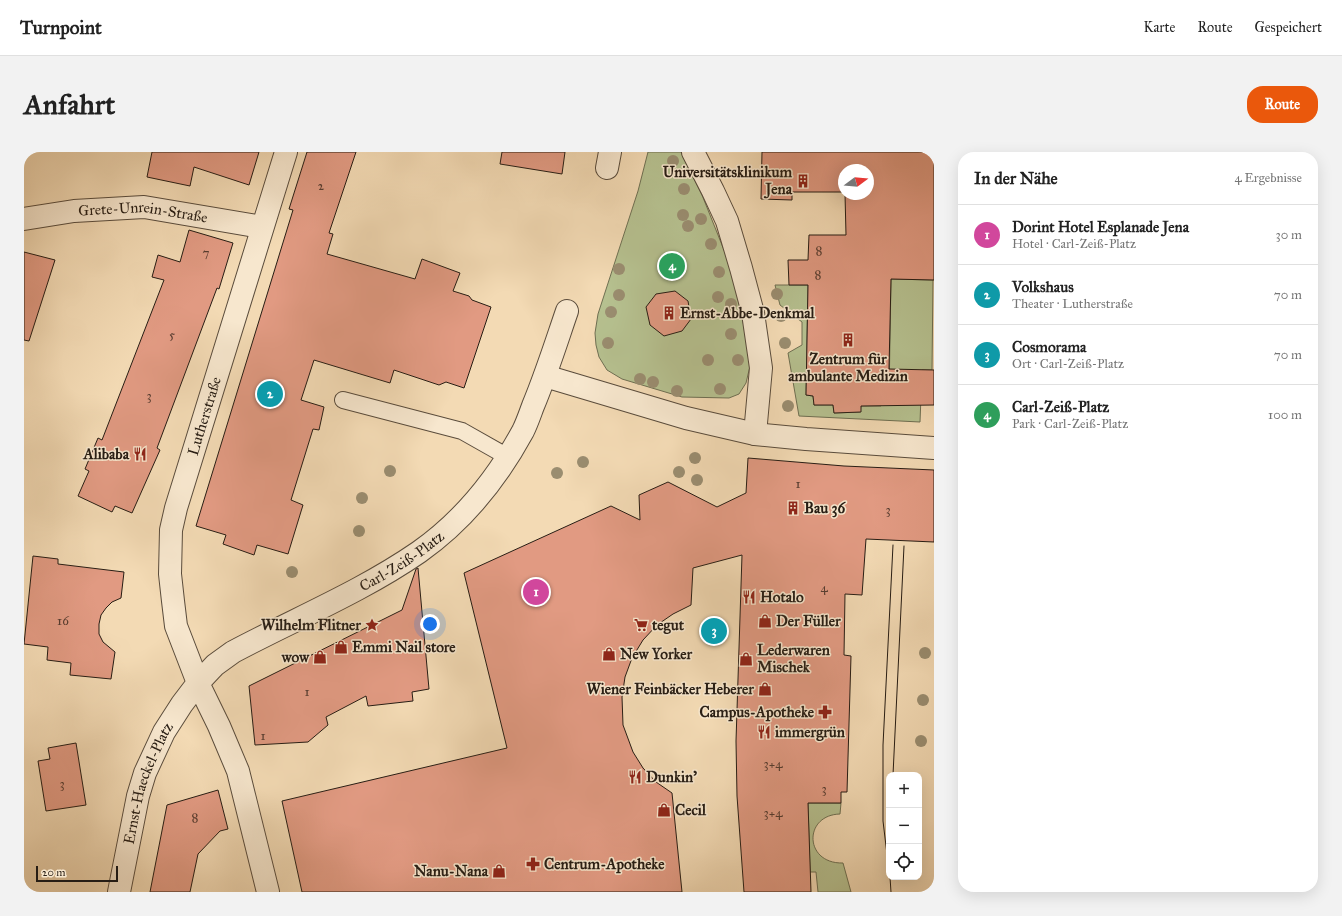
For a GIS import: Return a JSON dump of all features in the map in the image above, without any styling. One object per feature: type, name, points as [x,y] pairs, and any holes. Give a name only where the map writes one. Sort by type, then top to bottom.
[{"type":"street","name":"Lutherstraße","points":[[268,892],[238,771],[219,726],[198,683],[176,626],[170,574],[171,530],[176,508],[286,152]]},
{"type":"street","points":[[693,152],[713,191],[726,221],[741,268],[752,313],[761,368],[755,434]]},
{"type":"street","name":"Grete-Unrein-Straße","points":[[24,219],[74,210],[144,207],[262,227]]},
{"type":"street","name":"Carl-Zeiß-Platz","points":[[198,683],[215,665],[233,652],[365,586],[420,551],[450,526],[478,498],[508,456],[524,429],[546,376],[566,311]]},
{"type":"street","points":[[546,376],[686,418],[755,434],[934,448]]},
{"type":"street","name":"Ernst-Haeckel-Platz","points":[[119,892],[138,796],[145,773],[164,732],[198,683]]},
{"type":"lane","points":[[343,400],[462,431],[508,456]]},
{"type":"green space","points":[[648,152],[681,152],[702,195],[733,276],[743,321],[750,366],[746,383],[739,394],[729,398],[682,397],[622,379],[607,370],[599,357],[595,333],[598,314],[638,191]]},
{"type":"green space","points":[[891,279],[933,280],[932,370],[922,370],[920,422],[799,416],[788,353],[802,345],[802,322],[780,305],[775,285],[808,285],[806,395],[813,396],[814,405],[833,405],[834,413],[860,412],[861,406],[881,406],[880,397],[889,398]]},
{"type":"green space","points":[[808,803],[841,803],[840,814],[828,816],[819,822],[814,830],[813,839],[815,848],[821,856],[830,861],[843,863],[851,892],[818,892],[816,872],[810,872]]},
{"type":"building","points":[[152,152],[259,152],[249,185],[194,167],[190,186],[147,177]]},
{"type":"building","points":[[307,152],[356,152],[329,233],[333,234],[327,254],[415,279],[422,259],[460,273],[453,291],[469,296],[472,300],[491,307],[464,388],[446,382],[439,385],[394,370],[390,383],[314,360],[301,400],[324,407],[319,430],[313,429],[291,500],[303,505],[288,554],[257,545],[254,555],[223,544],[226,535],[196,526],[293,210],[289,209]]},
{"type":"building","points":[[502,152],[565,152],[562,174],[500,164]]},
{"type":"building","name":"Zentrum für ambulante Medizin","points":[[762,152],[934,152],[934,280],[891,279],[889,369],[934,370],[934,405],[861,406],[861,412],[834,413],[833,405],[814,405],[813,396],[806,395],[808,285],[789,285],[788,260],[808,260],[809,235],[846,235],[845,200],[874,200],[874,164],[838,164],[838,192],[792,192],[792,200],[761,199]]},
{"type":"building","points":[[189,230],[233,243],[219,289],[217,288],[157,448],[160,450],[132,513],[115,506],[112,512],[78,496],[89,471],[85,469],[98,438],[102,440],[164,280],[152,277],[158,255],[180,262]]},
{"type":"building","points":[[24,252],[55,260],[29,341],[24,340]]},
{"type":"building","name":"Ernst-Abbe-Denkmal","points":[[675,291],[688,301],[691,319],[682,331],[664,336],[650,325],[646,307],[656,294]]},
{"type":"building","points":[[748,458],[844,466],[934,470],[934,542],[866,539],[862,595],[845,594],[844,655],[851,656],[847,792],[841,792],[841,803],[808,803],[811,892],[744,892],[737,796],[736,741],[742,555],[693,568],[691,605],[673,614],[657,625],[643,640],[632,658],[625,677],[622,697],[623,725],[633,752],[643,768],[656,782],[672,793],[682,892],[302,892],[282,801],[507,748],[464,573],[611,506],[640,520],[639,495],[668,482],[717,507],[746,493]]},
{"type":"building","points":[[33,556],[58,559],[58,564],[124,572],[121,598],[112,602],[106,608],[101,615],[99,624],[99,634],[103,642],[115,652],[111,679],[70,675],[71,663],[47,660],[48,647],[24,644]]},
{"type":"building","points":[[418,568],[429,689],[412,692],[413,701],[368,706],[366,696],[326,717],[328,725],[308,742],[255,745],[249,686],[402,610],[416,569]]},
{"type":"building","points":[[76,743],[86,805],[46,811],[38,761],[50,759],[48,748]]},
{"type":"building","points":[[218,790],[228,829],[220,831],[198,854],[190,892],[150,892],[167,805]]},
{"type":"tram line","points":[[886,846],[883,821],[883,745],[893,545]]},
{"type":"tram line","points":[[893,772],[904,546]]},
{"type":"tram line","points":[[890,880],[891,892]]},
{"type":"place","name":"Universitätsklinikum Jena","points":[[803,181]]},
{"type":"place","name":"Carl-Zeiß-Platz","points":[[672,266]]},
{"type":"place","name":"Ernst-Abbe-Denkmal","points":[[669,313]]},
{"type":"place","name":"Zentrum für ambulante Medizin","points":[[848,340]]},
{"type":"place","name":"Volkshaus","points":[[270,394]]},
{"type":"place","name":"Alibaba","points":[[140,454]]},
{"type":"place","name":"Bau 36","points":[[793,508]]},
{"type":"place","name":"Dorint Hotel Esplanade Jena","points":[[536,592]]},
{"type":"place","name":"Hotalo","points":[[749,597]]},
{"type":"place","name":"Der Füller","points":[[765,621]]},
{"type":"place","name":"Wilhelm Flitner","points":[[372,625]]},
{"type":"place","name":"tegut","points":[[641,625]]},
{"type":"place","name":"Cosmorama","points":[[714,631]]},
{"type":"place","name":"Emmi Nail store","points":[[341,647]]},
{"type":"place","name":"New Yorker","points":[[609,654]]},
{"type":"place","name":"wow","points":[[320,657]]},
{"type":"place","name":"Lederwaren Mischek","points":[[746,659]]},
{"type":"place","name":"Wiener Feinbäcker Heberer","points":[[765,689]]},
{"type":"place","name":"Campus-Apotheke","points":[[825,712]]},
{"type":"place","name":"immergrün","points":[[764,732]]},
{"type":"place","name":"Dunkin'","points":[[635,777]]},
{"type":"place","name":"Cecil","points":[[664,810]]},
{"type":"place","name":"Centrum-Apotheke","points":[[533,864]]},
{"type":"place","name":"Nanu-Nana","points":[[499,871]]}]
